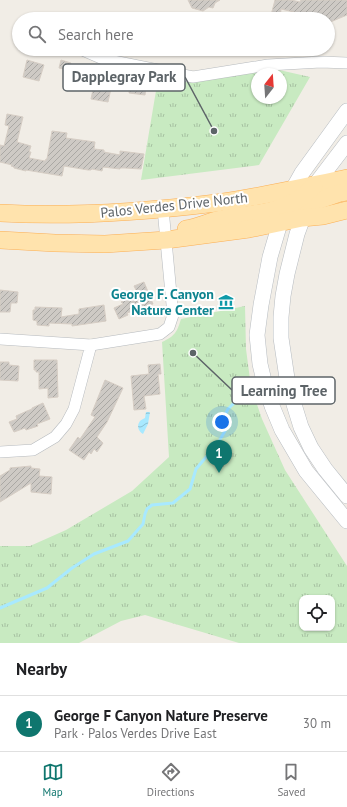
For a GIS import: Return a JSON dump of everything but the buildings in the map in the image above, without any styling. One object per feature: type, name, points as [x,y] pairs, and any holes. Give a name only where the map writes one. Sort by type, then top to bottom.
[{"type":"main road","points":[[347,111],[302,172],[286,206],[270,257],[257,335],[260,364],[265,385],[282,430],[306,471],[347,521]]},
{"type":"main road","points":[[166,240],[178,231],[222,219],[262,213],[286,206],[302,197],[315,184],[347,143]]},
{"type":"main road","name":"Palos Verdes Drive North","points":[[0,213],[81,214],[163,209],[217,203],[347,178]]},
{"type":"main road","points":[[315,184],[297,234],[287,274],[281,317],[281,338],[288,385],[301,426],[325,469],[347,496]]},
{"type":"main road","points":[[0,240],[105,244],[166,240],[249,229],[280,222],[340,193],[347,192]]},
{"type":"main road","points":[[305,211],[323,216],[347,210]]},
{"type":"street","points":[[95,56],[103,60],[193,77],[268,65],[321,62],[347,63]]},
{"type":"street","points":[[0,339],[91,345],[160,334],[169,327],[173,315],[163,209]]},
{"type":"street","points":[[0,452],[33,450],[55,437],[66,424],[74,409],[91,345]]},
{"type":"green space","points":[[248,63],[270,68],[251,68],[251,104],[287,104],[287,72],[310,77],[259,165],[141,180],[159,73],[198,81]]},
{"type":"green space","points":[[245,306],[246,349],[251,387],[262,419],[285,470],[347,566],[347,643],[239,643],[145,615],[121,621],[79,643],[0,643],[0,546],[30,546],[66,530],[132,491],[169,457],[162,342],[170,338],[178,327],[181,319]]},
{"type":"water","points":[[146,412],[150,412],[148,424],[143,434],[140,432],[138,425],[140,421],[145,418]]},
{"type":"waterway","points":[[0,608],[47,588],[72,568],[94,554],[128,541],[143,524],[147,509],[152,505],[173,503],[190,489],[196,469],[218,443],[225,431],[225,415],[228,409],[239,398]]},
{"type":"place","name":"Dapplegray Park","points":[[214,131]]},
{"type":"place","name":"George F. Canyon Nature Center","points":[[226,302]]},
{"type":"place","name":"Learning Tree","points":[[193,353]]},
{"type":"place","name":"George F Canyon Nature Preserve","points":[[219,473]]}]
